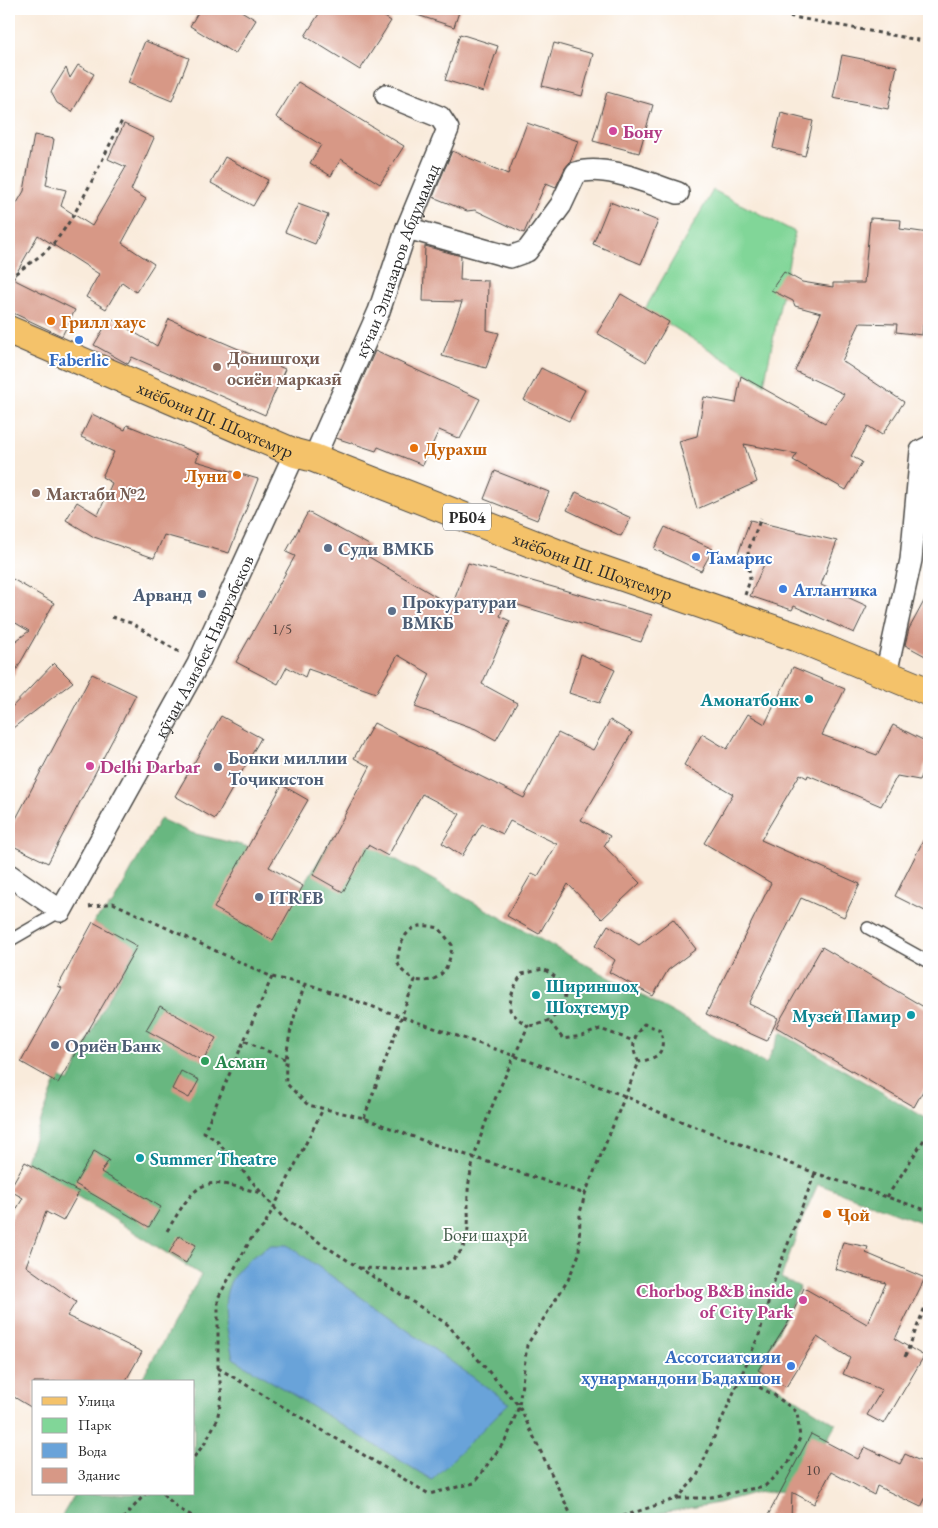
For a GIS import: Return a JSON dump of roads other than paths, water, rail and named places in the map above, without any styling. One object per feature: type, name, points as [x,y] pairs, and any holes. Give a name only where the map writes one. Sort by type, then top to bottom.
[{"type":"main road","name":"хиёбони Ш. Шоҳтемур","points":[[9,330],[305,456],[577,561],[796,637],[929,692]]},
{"type":"street","name":"кӯчаи Элназаров Абдумамад","points":[[305,456],[379,311],[407,228],[448,129],[440,117],[386,95]]},
{"type":"street","points":[[407,228],[510,257],[527,251],[561,204],[576,172],[589,168],[629,177],[678,193]]},
{"type":"street","points":[[886,674],[911,560],[921,451],[929,447]]},
{"type":"street","name":"кӯчаи Азизбек Наврузбеков","points":[[61,911],[198,664],[305,456]]},
{"type":"street","points":[[9,874],[61,911]]},
{"type":"lane","points":[[9,941],[61,911]]},
{"type":"lane","points":[[868,928],[929,962]]},
{"type":"water","points":[[271,1245],[288,1245],[509,1403],[432,1480],[233,1358],[226,1322],[225,1306],[227,1292],[240,1268],[253,1256]]},
{"type":"place","name":"Бону","points":[[613,131]]},
{"type":"place","name":"Грилл хаус","points":[[51,321]]},
{"type":"place","name":"Faberlic","points":[[79,340]]},
{"type":"place","name":"Донишгоҳи осиёи марказӣ","points":[[217,367]]},
{"type":"place","name":"Дурахш","points":[[414,448]]},
{"type":"place","name":"Луни","points":[[237,475]]},
{"type":"place","name":"Мактаби №2","points":[[36,493]]},
{"type":"place","name":"Суди ВМКБ","points":[[328,548]]},
{"type":"place","name":"Тамарис","points":[[696,557]]},
{"type":"place","name":"Атлантика","points":[[783,589]]},
{"type":"place","name":"Арванд","points":[[202,594]]},
{"type":"place","name":"Прокуратураи ВМКБ","points":[[392,611]]},
{"type":"place","name":"Амонатбонк","points":[[809,699]]},
{"type":"place","name":"Delhi Darbar","points":[[90,766]]},
{"type":"place","name":"Бонки миллии Тоҷикистон","points":[[218,767]]},
{"type":"place","name":"ITREB","points":[[259,897]]},
{"type":"place","name":"Шириншоҳ Шоҳтемур","points":[[536,995]]},
{"type":"place","name":"Музей Памир","points":[[911,1015]]},
{"type":"place","name":"Ориён Банк","points":[[55,1045]]},
{"type":"place","name":"Асман","points":[[205,1061]]},
{"type":"place","name":"Summer Theatre","points":[[140,1158]]},
{"type":"place","name":"Ҷой","points":[[827,1214]]},
{"type":"place","name":"Chorbog B&B inside of City Park","points":[[803,1300]]},
{"type":"place","name":"Ассотсиатсияи ҳунармандони Бадахшон","points":[[791,1366]]},
{"type":"park label","name":"Боғи шаҳрӣ","points":[[485,1234]]}]
